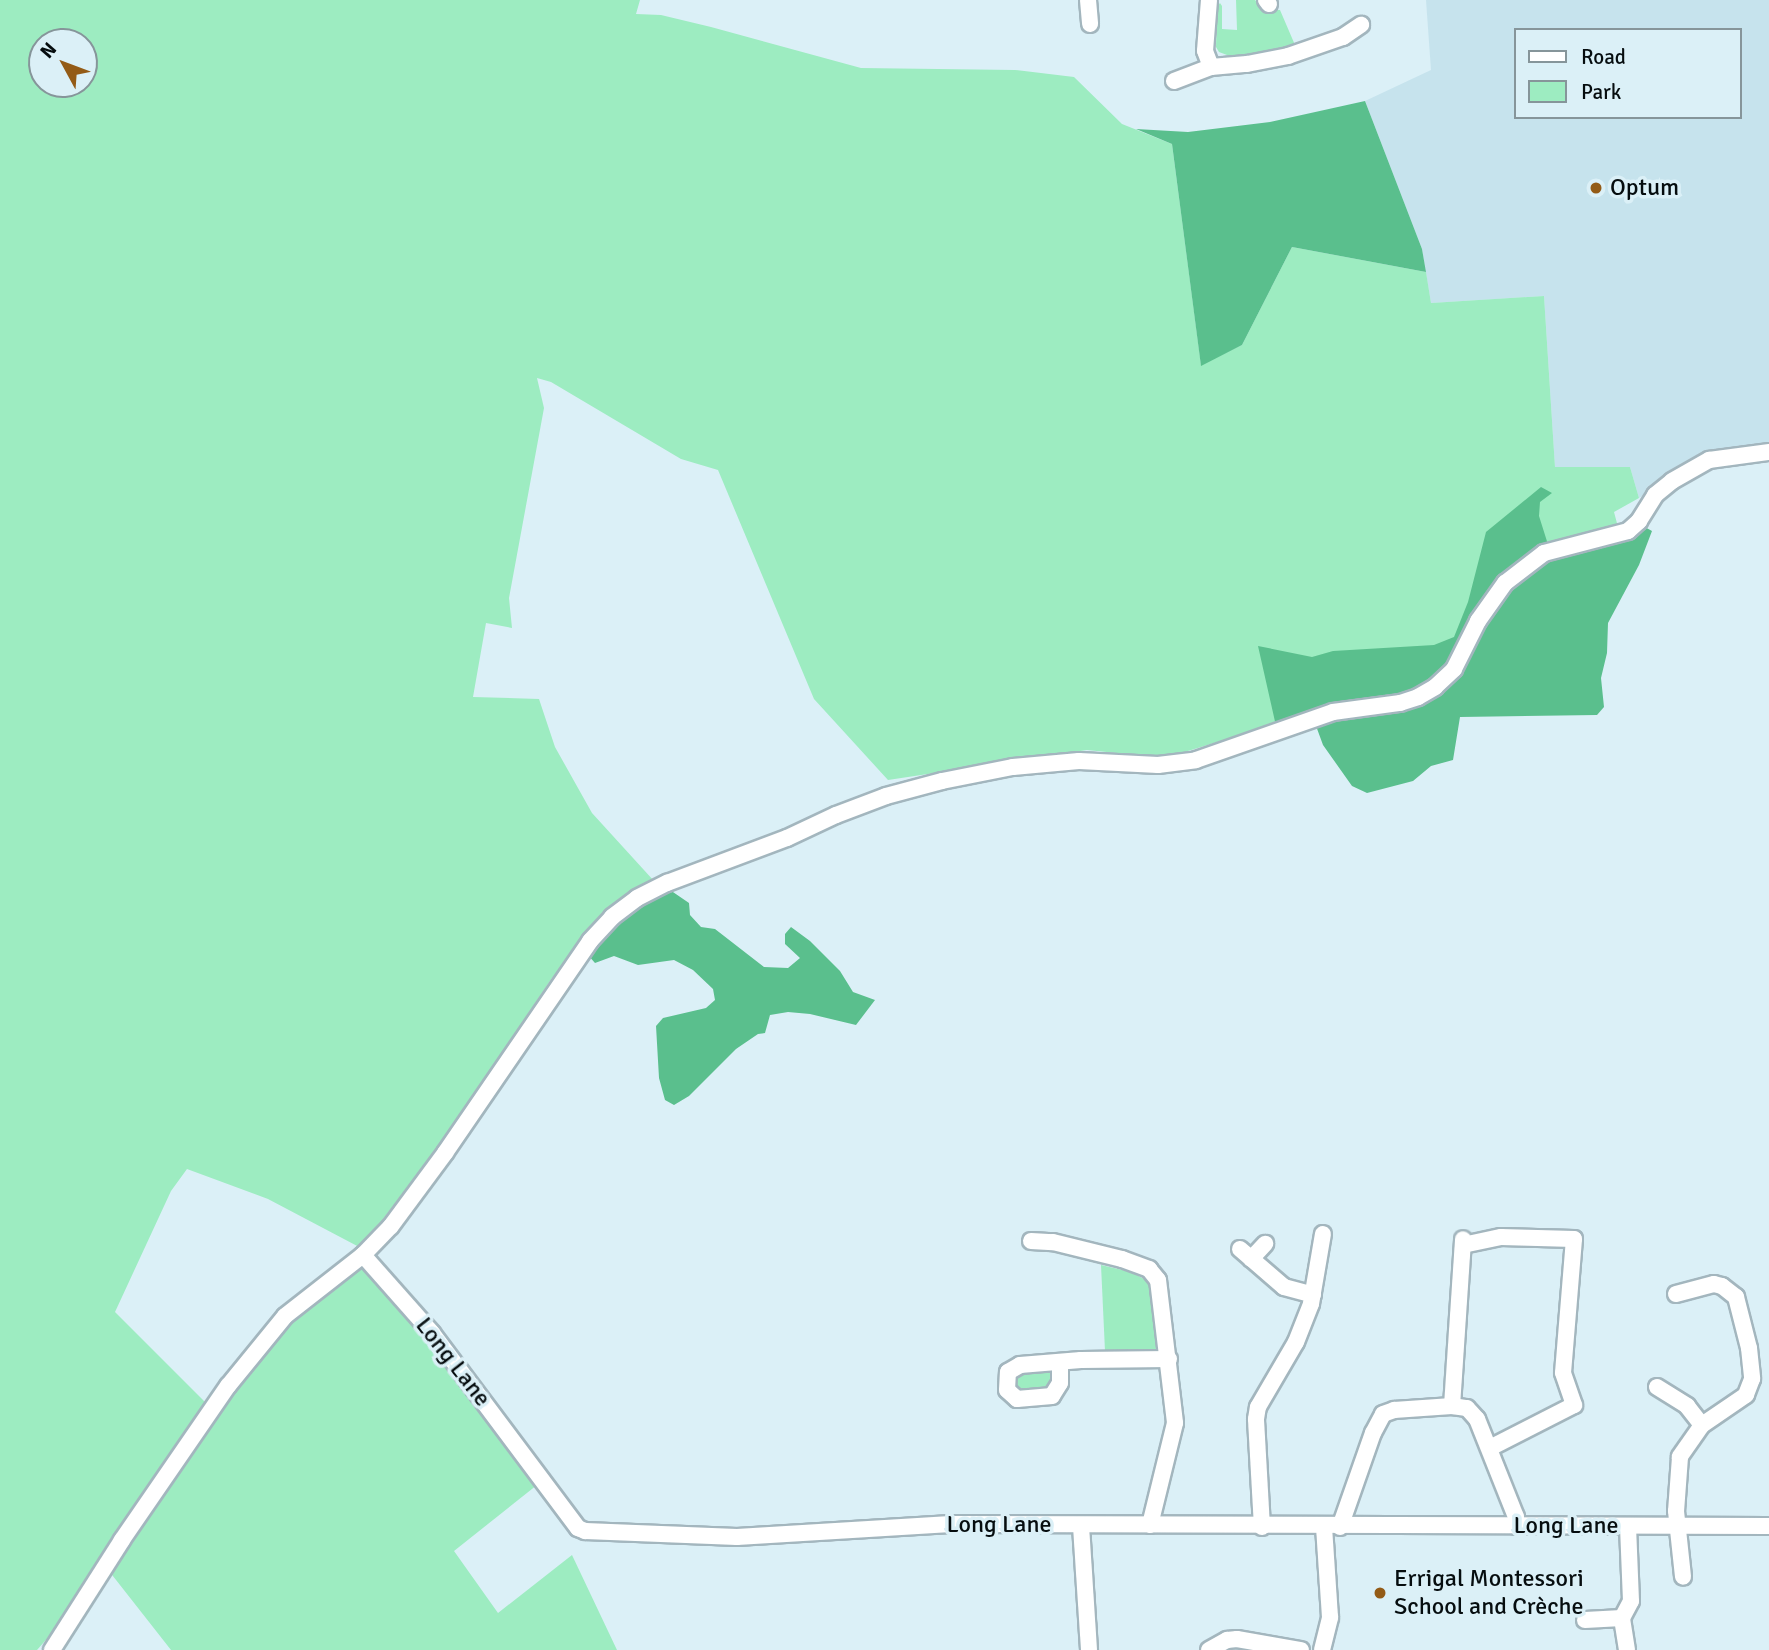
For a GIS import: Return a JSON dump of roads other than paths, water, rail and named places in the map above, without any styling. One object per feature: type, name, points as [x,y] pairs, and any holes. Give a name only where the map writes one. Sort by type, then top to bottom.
[{"type":"street","points":[[1088,0],[1090,24]]},
{"type":"street","points":[[1209,0],[1205,51],[1211,67]]},
{"type":"street","points":[[1174,81],[1211,67],[1247,64],[1288,56],[1343,37],[1361,25]]},
{"type":"street","points":[[52,1650],[122,1540],[246,1363],[285,1316],[363,1255],[418,1191],[590,941],[612,917],[653,889],[787,838],[863,805],[942,781],[1013,768],[1079,761],[1158,765],[1196,760],[1333,712],[1400,703],[1418,697],[1435,687],[1454,668],[1490,601],[1524,568],[1544,554],[1565,546],[1628,531],[1664,488],[1709,460],[1769,452]]},
{"type":"street","points":[[1262,1527],[1255,1419],[1258,1407],[1296,1342],[1313,1295],[1323,1234]]},
{"type":"street","points":[[1452,1406],[1463,1242],[1501,1237],[1574,1240],[1563,1373],[1578,1409],[1490,1448]]},
{"type":"street","points":[[1031,1241],[1085,1249],[1149,1269],[1162,1290],[1175,1431],[1150,1525]]},
{"type":"street","points":[[1265,1244],[1246,1254],[1284,1287],[1313,1295]]},
{"type":"street","name":"Long Lane","points":[[363,1255],[432,1333],[578,1528],[584,1531],[737,1536],[938,1524],[1628,1526],[1768,1530]]},
{"type":"street","points":[[1676,1294],[1705,1285],[1722,1286],[1730,1292],[1740,1309],[1749,1348],[1752,1379],[1746,1395],[1702,1425],[1684,1449],[1678,1465],[1677,1527],[1683,1577]]},
{"type":"street","points":[[1060,1362],[1169,1359]]},
{"type":"street","points":[[1657,1387],[1687,1406],[1702,1425]]},
{"type":"street","points":[[1322,1650],[1330,1617],[1332,1527],[1383,1414],[1394,1410],[1462,1406],[1474,1414],[1516,1517],[1516,1526]]},
{"type":"street","points":[[1081,1526],[1088,1650]]},
{"type":"street","points":[[1627,1650],[1622,1619],[1631,1601],[1628,1526]]},
{"type":"street","points":[[1585,1620],[1622,1619]]},
{"type":"street","points":[[1209,1650],[1227,1640],[1237,1639],[1301,1650]]},
{"type":"place","name":"Optum","points":[[1596,188]]},
{"type":"place","name":"Errigal Montessori School and Crèche","points":[[1380,1593]]}]
